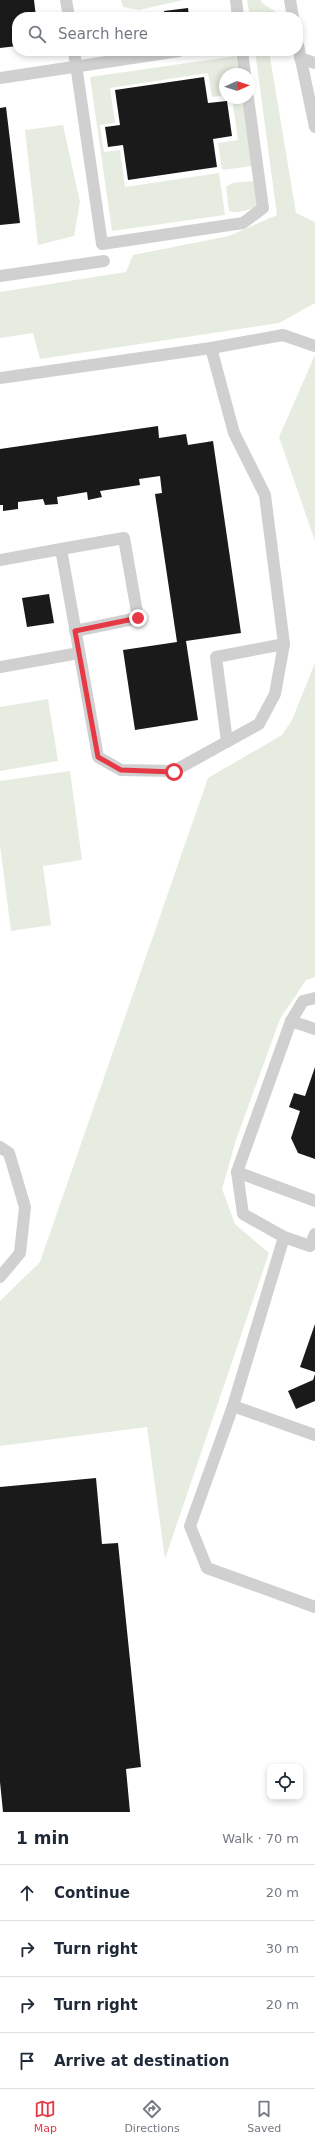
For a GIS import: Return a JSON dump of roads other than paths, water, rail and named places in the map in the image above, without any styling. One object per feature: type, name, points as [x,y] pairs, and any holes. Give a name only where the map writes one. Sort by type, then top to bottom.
[{"type":"lane","points":[[66,0],[68,12]]},
{"type":"lane","points":[[236,0],[237,12]]},
{"type":"lane","points":[[290,0],[292,12]]},
{"type":"lane","points":[[75,56],[102,244],[243,224],[263,208],[249,104]]},
{"type":"lane","points":[[0,78],[145,56]]},
{"type":"lane","points":[[243,56],[244,68]]},
{"type":"lane","points":[[300,58],[315,63]]},
{"type":"lane","points":[[300,58],[315,128]]},
{"type":"lane","points":[[0,276],[104,260]]},
{"type":"lane","points":[[0,378],[212,348],[283,335],[315,346]]},
{"type":"lane","points":[[61,549],[98,757],[121,770],[174,772],[259,724],[275,694],[284,644],[265,495],[234,433],[212,348]]},
{"type":"lane","points":[[0,560],[124,538],[138,618],[75,631]]},
{"type":"lane","points":[[227,742],[216,657],[284,644]]},
{"type":"lane","points":[[0,667],[79,653]]},
{"type":"lane","points":[[315,998],[303,1001],[291,1021],[237,1172],[243,1214],[284,1237],[310,1246],[315,1234]]},
{"type":"lane","points":[[291,1021],[315,1029]]},
{"type":"lane","points":[[0,1147],[9,1153],[26,1207],[20,1253],[0,1277]]},
{"type":"lane","points":[[237,1172],[315,1201]]},
{"type":"lane","points":[[284,1237],[233,1406],[190,1526],[207,1568],[315,1607]]},
{"type":"lane","points":[[233,1406],[315,1435]]}]
